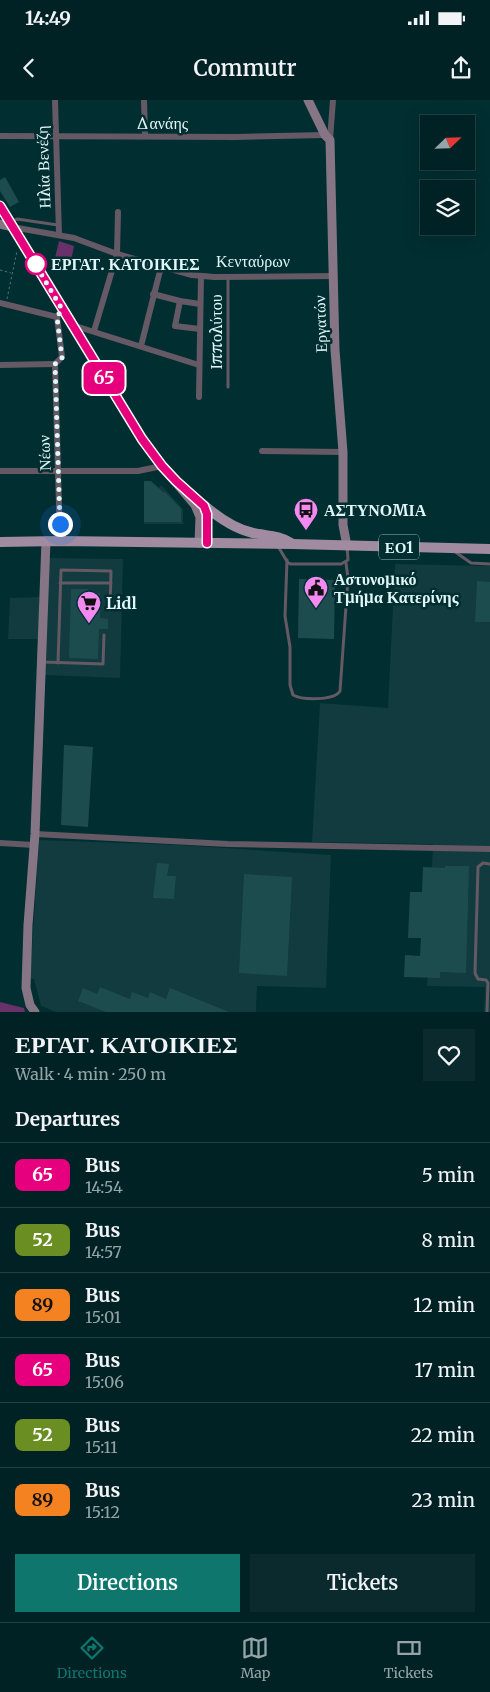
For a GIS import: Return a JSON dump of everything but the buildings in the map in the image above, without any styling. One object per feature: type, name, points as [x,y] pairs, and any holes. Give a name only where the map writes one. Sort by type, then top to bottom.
[{"type":"main road","points":[[204,506],[240,529],[253,533],[278,536],[292,544]]},
{"type":"main road","name":"ΕΟ1","points":[[0,542],[292,544],[490,549]]},
{"type":"street","name":"Ηλία Βενέζη","points":[[55,100],[59,234]]},
{"type":"street","points":[[144,100],[145,136]]},
{"type":"street","points":[[308,100],[327,137]]},
{"type":"street","name":"Εργατών","points":[[333,100],[327,137],[334,276],[335,350],[343,452],[343,525],[347,546]]},
{"type":"street","name":"Δανάης","points":[[0,136],[327,137]]},
{"type":"street","points":[[0,206],[137,432],[162,466],[193,502],[198,511],[203,543]]},
{"type":"street","points":[[94,331],[117,254],[118,212]]},
{"type":"street","name":"Κενταύρων","points":[[0,224],[59,234],[90,243],[117,254],[200,276],[334,276]]},
{"type":"street","points":[[141,346],[161,267]]},
{"type":"street","points":[[199,397],[200,276]]},
{"type":"street","points":[[153,294],[200,304]]},
{"type":"street","points":[[180,301],[175,326],[200,329]]},
{"type":"street","points":[[3,304],[57,317],[62,309]]},
{"type":"street","name":"Νέων","points":[[57,317],[62,358],[55,364],[60,541]]},
{"type":"street","points":[[72,324],[199,365]]},
{"type":"street","points":[[0,365],[55,364]]},
{"type":"street","points":[[262,451],[343,452]]},
{"type":"street","points":[[0,471],[138,471],[162,466]]},
{"type":"street","points":[[176,481],[204,506],[207,514],[203,543]]},
{"type":"street","points":[[35,1012],[30,1005],[26,988],[28,925],[35,834],[46,541]]},
{"type":"street","points":[[35,834],[228,844],[490,849]]},
{"type":"street","points":[[0,843],[34,845]]},
{"type":"lane","points":[[11,225],[17,219],[58,226]]},
{"type":"lane","name":"Ιππολύτου","points":[[228,277],[228,387]]},
{"type":"lane","points":[[272,544],[280,548],[291,564],[346,563]]},
{"type":"lane","points":[[287,560],[285,616],[290,647],[290,685],[293,695],[298,698],[329,698],[340,690],[348,578],[346,563],[348,559],[347,546]]},
{"type":"lane","points":[[452,548],[470,563],[490,564]]},
{"type":"lane","points":[[58,663],[60,570],[111,571],[110,610]]},
{"type":"lane","points":[[60,583],[111,583]]},
{"type":"lane","points":[[42,662],[103,664],[104,635]]},
{"type":"lane","points":[[487,1012],[488,983],[486,980],[478,979],[475,973],[478,867],[483,864],[490,864]]},
{"type":"path","points":[[3,304],[17,251],[25,246]]},
{"type":"path","points":[[0,270],[12,273]]},
{"type":"shaded area","points":[[59,241],[74,246],[71,261],[55,258]]},
{"type":"shaded area","points":[[161,485],[183,509],[183,524],[144,524],[144,495],[154,495]]},
{"type":"shaded area","points":[[48,558],[123,559],[120,678],[44,675]]},
{"type":"shaded area","points":[[395,564],[490,566],[490,1012],[484,1012],[485,987],[427,986],[433,844],[312,842],[320,703],[388,708]]},
{"type":"shaded area","points":[[39,597],[39,639],[8,639],[10,598]]},
{"type":"shaded area","points":[[39,840],[179,845],[331,855],[326,988],[257,986],[256,1012],[56,1012],[41,1006],[34,979],[30,979]]},
{"type":"shaded area","points":[[0,1002],[24,1008],[25,1012],[0,1012]]},
{"type":"bus line","name":"65","points":[[0,206],[142,439],[162,466],[204,506],[207,514],[207,543]]},
{"type":"place","name":"ΕΡΓΑΤ. ΚΑΤΟΙΚΙΕΣ","points":[[36,264]]},
{"type":"place","name":"ΑΣΤΥΝΟΜΙΑ","points":[[306,531]]},
{"type":"place","name":"Αστυνομικό Τμήμα Κατερίνης","points":[[316,609]]},
{"type":"place","name":"Lidl","points":[[89,624]]},
{"type":"route","points":[[36,264],[34,262],[62,309],[57,317],[62,358],[55,364],[60,524]]}]
